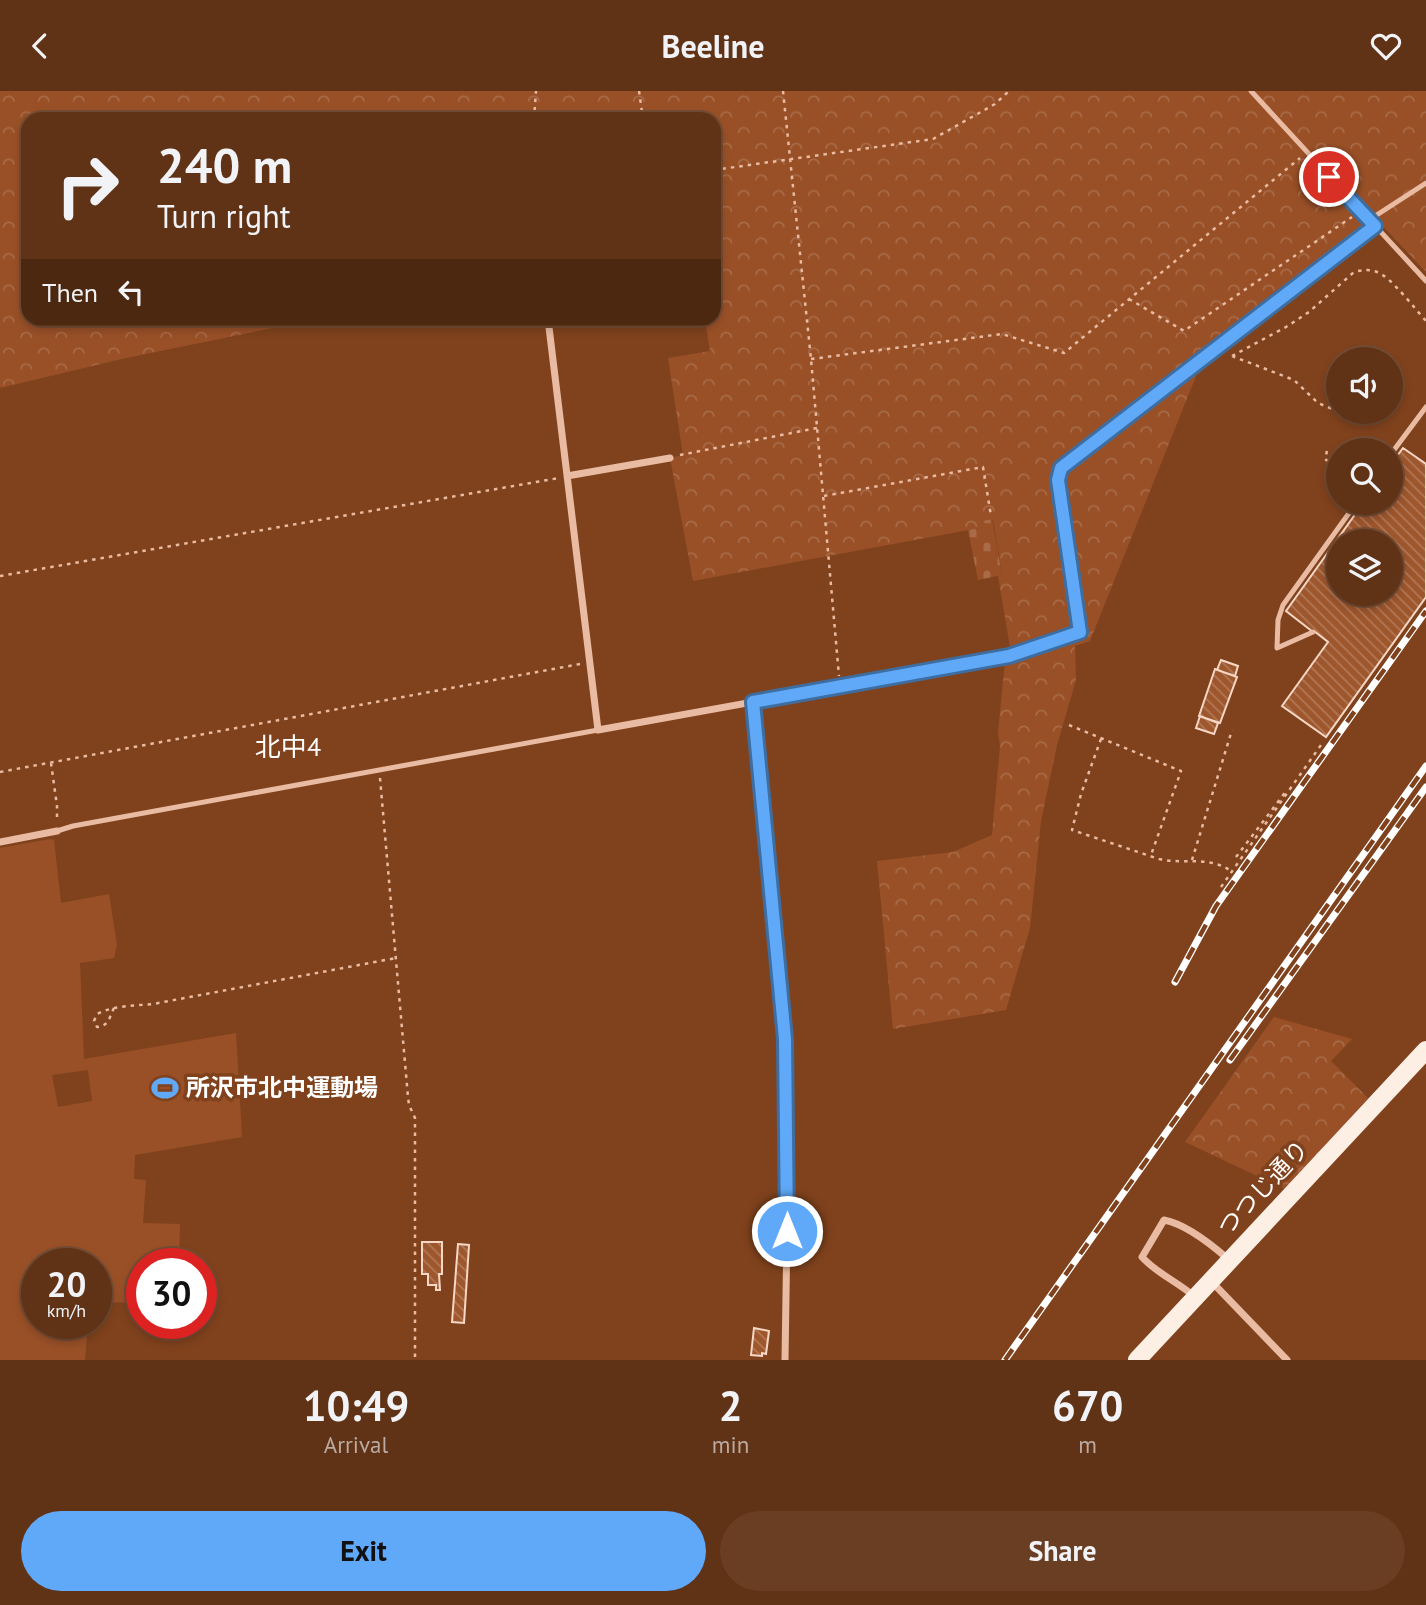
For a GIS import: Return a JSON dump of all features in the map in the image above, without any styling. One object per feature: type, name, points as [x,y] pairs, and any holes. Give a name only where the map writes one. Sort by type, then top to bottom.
[{"type":"main road","name":"つつじ通り","points":[[1136,1360],[1426,1050]]},
{"type":"street","points":[[549,326],[598,730],[1009,656]]},
{"type":"street","points":[[567,476],[670,457]]},
{"type":"street","points":[[753,702],[785,1039],[785,1360]]},
{"type":"street","points":[[0,842],[57,831]]},
{"type":"street","points":[[1195,1297],[1142,1257],[1164,1220],[1175,1222],[1229,1260]]},
{"type":"street","points":[[1210,1280],[1287,1360]]},
{"type":"lane","points":[[1251,91],[1426,281]]},
{"type":"lane","points":[[1369,220],[1426,183]]},
{"type":"lane","points":[[1009,656],[1080,632],[1058,480],[1061,468],[1375,226]]},
{"type":"lane","points":[[1403,438],[1426,407]]},
{"type":"lane","points":[[1313,632],[1277,647],[1278,620],[1283,605],[1348,515]]},
{"type":"lane","points":[[57,831],[598,730]]},
{"type":"path","points":[[534,112],[536,91]]},
{"type":"path","points":[[639,91],[642,112]]},
{"type":"path","points":[[783,91],[811,359],[840,687]]},
{"type":"path","points":[[721,169],[933,139],[995,104],[1009,91]]},
{"type":"path","points":[[811,359],[1002,334],[1063,353],[1307,153]]},
{"type":"path","points":[[1129,299],[1184,331],[1361,211]]},
{"type":"path","points":[[1326,406],[1318,403],[1294,380],[1232,356],[1297,320],[1354,272],[1362,270],[1384,276],[1426,321]]},
{"type":"path","points":[[670,457],[817,428]]},
{"type":"path","points":[[824,496],[983,467],[991,516]]},
{"type":"path","points":[[0,576],[567,476]]},
{"type":"path","points":[[0,772],[590,662]]},
{"type":"path","points":[[1069,725],[1181,771],[1150,856]]},
{"type":"path","points":[[1192,862],[1232,730]]},
{"type":"path","points":[[1101,739],[1072,829],[1169,862],[1206,861],[1231,871]]},
{"type":"path","points":[[1221,887],[1321,745],[1236,857]]},
{"type":"path","points":[[51,763],[57,806],[57,831]]},
{"type":"path","points":[[379,771],[408,1097],[415,1118],[415,1360]]},
{"type":"path","points":[[114,1008],[109,1022],[97,1027],[94,1021],[97,1014],[114,1008],[153,1004],[396,958]]},
{"type":"green space","points":[[0,91],[1426,91],[1426,272],[1380,223],[1199,354],[1198,371],[1090,641],[1075,646],[1076,680],[1057,745],[1041,821],[1030,928],[1006,1010],[893,1029],[877,861],[953,852],[992,835],[1005,661],[1012,659],[998,576],[1002,574],[993,520],[985,527],[693,581],[670,458],[683,455],[668,358],[710,351],[706,326],[721,326],[721,112],[21,112],[21,326],[283,326],[126,358],[0,388]]},
{"type":"green space","points":[[992,519],[1002,575],[978,580],[968,530],[985,527],[984,521]]},
{"type":"green space","name":"所沢市北中運動場","points":[[50,839],[54,840],[61,903],[109,894],[117,945],[114,958],[80,963],[84,1059],[236,1033],[242,1137],[135,1155],[134,1179],[146,1180],[143,1223],[180,1224],[179,1248],[126,1248],[126,1302],[112,1303],[112,1248],[21,1248],[21,1339],[87,1339],[85,1360],[0,1360],[0,848]],"holes":[[[88,1070],[92,1101],[58,1107],[52,1075]]]},
{"type":"green space","points":[[1274,1017],[1352,1039],[1331,1061],[1368,1098],[1285,1189],[1185,1142]]},
{"type":"building","points":[[1403,448],[1426,464],[1426,597],[1326,737],[1282,706],[1328,642],[1286,611],[1326,555],[1326,606],[1403,606],[1403,529],[1345,529],[1355,515],[1403,515]]},
{"type":"building","points":[[1221,660],[1238,666],[1235,676],[1217,670]]},
{"type":"building","points":[[1215,669],[1237,677],[1220,723],[1199,716]]},
{"type":"building","points":[[1200,716],[1218,723],[1214,734],[1196,728]]},
{"type":"building","points":[[422,1242],[442,1242],[440,1290],[436,1290],[436,1285],[428,1285],[428,1274],[422,1274]]},
{"type":"building","points":[[458,1244],[469,1245],[464,1323],[452,1322]]},
{"type":"building","points":[[754,1328],[769,1331],[766,1354],[762,1353],[762,1356],[751,1355]]},
{"type":"railway","points":[[1175,982],[1216,906],[1426,611]]},
{"type":"railway","points":[[1005,1360],[1426,766]]},
{"type":"railway","points":[[1230,1060],[1426,787]]},
{"type":"place","name":"所沢市北中運動場","points":[[165,1088]]},
{"type":"district","name":"北中4","points":[[288,747]]},
{"type":"route","points":[[787,1231],[785,1039],[753,702],[1009,656],[1080,632],[1058,480],[1061,468],[1375,226],[1329,177]]}]
